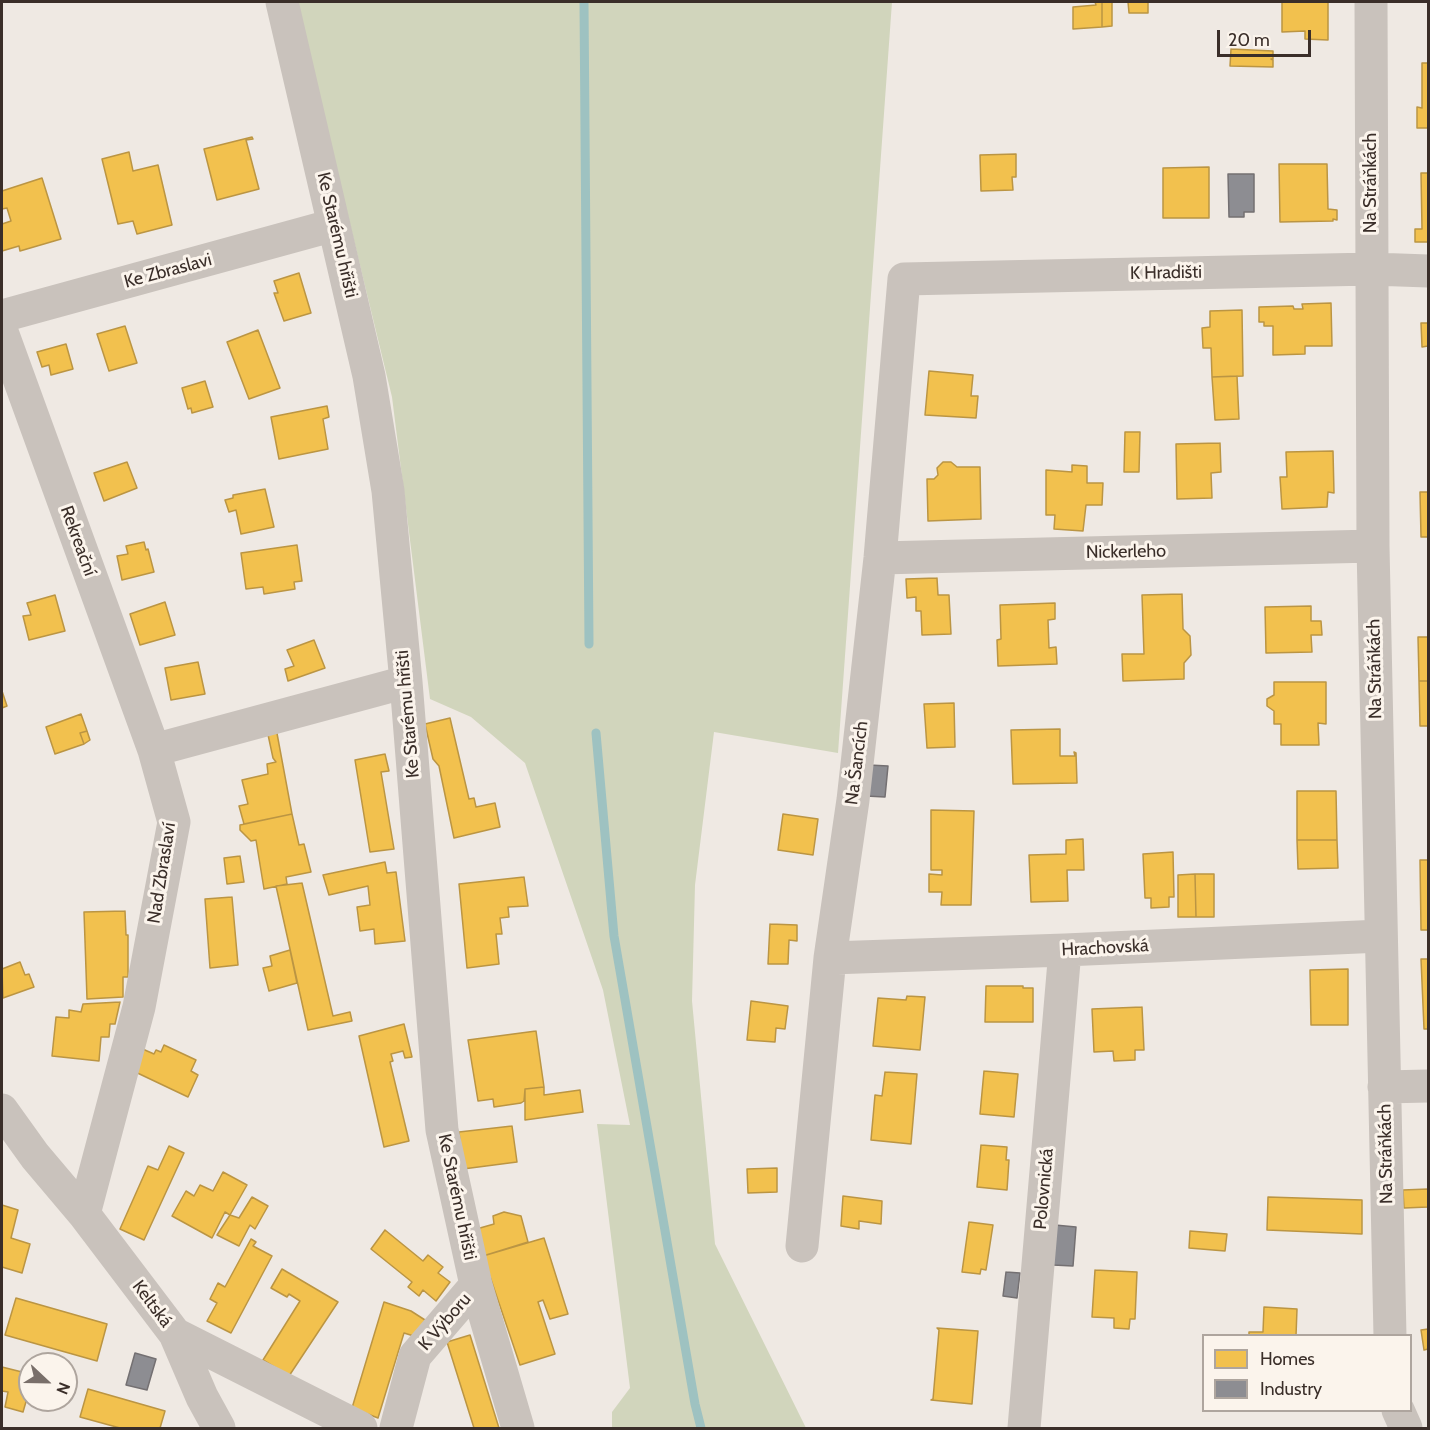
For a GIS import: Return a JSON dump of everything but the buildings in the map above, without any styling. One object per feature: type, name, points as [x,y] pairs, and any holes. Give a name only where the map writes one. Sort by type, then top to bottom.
[{"type":"street","name":"Ke Starému hřišti","points":[[282,2],[369,376],[386,479],[406,682],[442,1130],[476,1285],[519,1428]]},
{"type":"street","name":"Na Stráňkách","points":[[1371,2],[1373,546],[1390,1334]]},
{"type":"street","name":"Ke Zbraslavi","points":[[2,316],[334,225]]},
{"type":"street","name":"K Hradišti","points":[[904,279],[1372,269],[1428,271]]},
{"type":"street","name":"Na Šancích","points":[[802,1246],[830,958],[853,800],[880,558],[904,279]]},
{"type":"street","name":"Rekreační","points":[[2,332],[154,750]]},
{"type":"street","name":"Nickerleho","points":[[880,558],[1373,546]]},
{"type":"street","points":[[154,750],[406,682]]},
{"type":"street","name":"Nad Zbraslaví","points":[[84,1214],[139,1007],[174,822],[154,750]]},
{"type":"street","name":"Hrachovská","points":[[830,958],[1381,936]]},
{"type":"street","name":"Polovnická","points":[[1024,1428],[1065,950]]},
{"type":"street","points":[[1384,1087],[1428,1086]]},
{"type":"street","name":"Keltská","points":[[2,1110],[35,1156],[84,1214],[175,1334],[361,1428]]},
{"type":"street","name":"K Výboru","points":[[396,1428],[415,1356],[476,1285]]},
{"type":"street","points":[[175,1334],[202,1397],[219,1428]]},
{"type":"street","points":[[1399,1412],[1406,1428]]},
{"type":"street","points":[[1417,1428],[1428,1419]]},
{"type":"green space","points":[[296,2],[892,2],[838,753],[714,732],[695,885],[692,1001],[715,1244],[806,1428],[612,1428],[612,1412],[630,1388],[597,1124],[630,1125],[603,990],[525,763],[471,717],[430,699],[392,397]]},
{"type":"waterway","points":[[584,2],[589,644]]},
{"type":"waterway","points":[[596,733],[614,936],[701,1428]]}]
